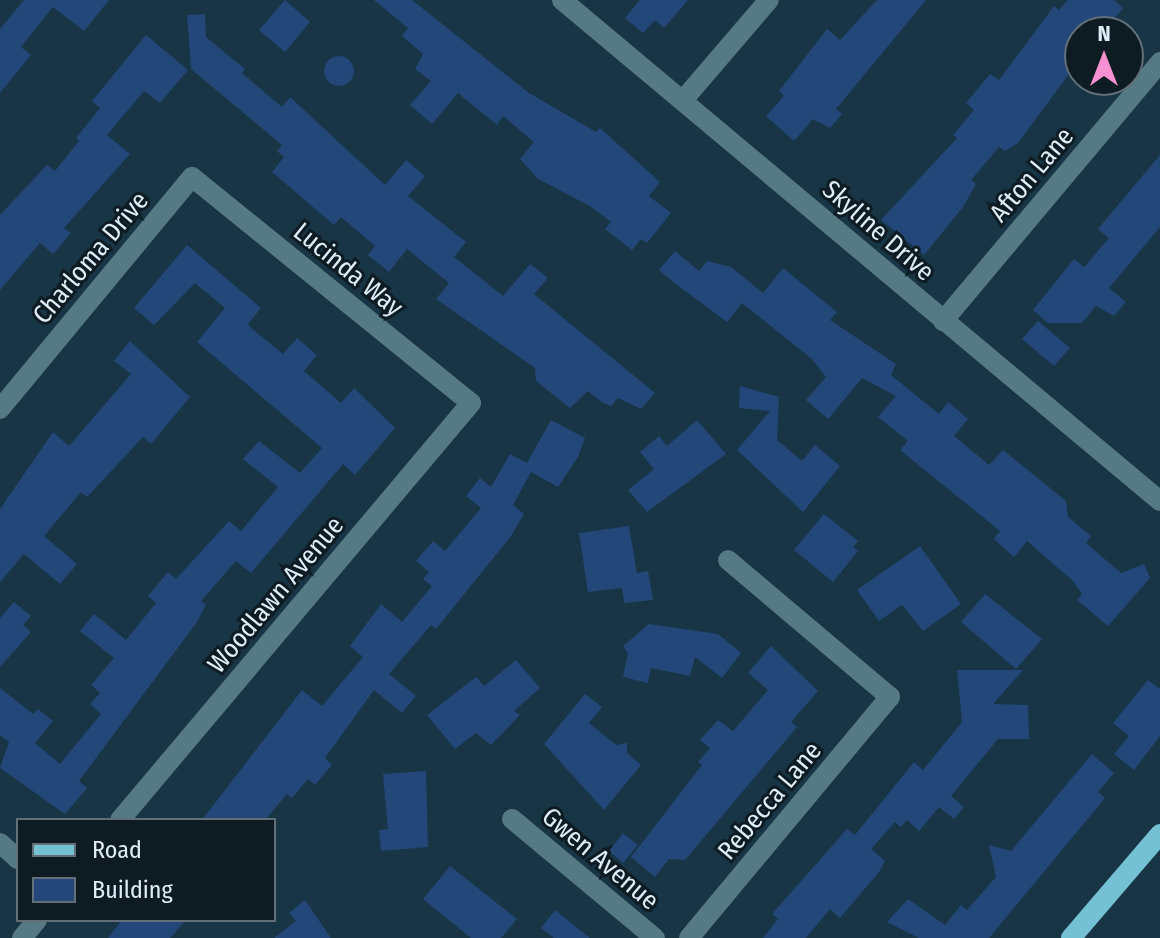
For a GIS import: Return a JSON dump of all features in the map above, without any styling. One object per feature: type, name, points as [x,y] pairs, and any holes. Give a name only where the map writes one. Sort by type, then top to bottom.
[{"type":"main road","points":[[1071,938],[1160,834]]},
{"type":"street","name":"Skyline Drive","points":[[562,0],[684,99],[943,321],[1160,501]]},
{"type":"street","points":[[684,99],[769,0]]},
{"type":"street","name":"Afton Lane","points":[[943,321],[1160,62]]},
{"type":"street","name":"Lucinda Way","points":[[192,177],[471,403]]},
{"type":"street","name":"Charloma Drive","points":[[0,409],[192,177]]},
{"type":"street","name":"Woodlawn Avenue","points":[[122,818],[471,403]]},
{"type":"street","name":"Rebecca Lane","points":[[689,938],[890,697],[728,560]]},
{"type":"street","name":"Gwen Avenue","points":[[512,819],[655,938]]},
{"type":"street","points":[[0,843],[16,857]]},
{"type":"street","points":[[22,938],[35,922]]},
{"type":"building","points":[[24,0],[109,0],[84,31],[53,7],[21,47],[31,55],[0,93],[0,29]]},
{"type":"building","points":[[285,0],[310,22],[285,52],[259,30]]},
{"type":"building","points":[[374,0],[412,0],[529,93],[596,132],[600,128],[660,182],[649,196],[671,213],[647,243],[641,239],[632,250],[605,229],[611,222],[590,206],[538,179],[520,159],[534,142],[503,116],[497,125],[458,93],[432,124],[410,105],[431,81],[415,69],[423,54],[402,36],[408,28]]},
{"type":"building","points":[[640,0],[688,0],[664,28],[655,20],[643,33],[625,18]]},
{"type":"building","points":[[877,0],[926,0],[836,109],[842,114],[830,128],[813,119],[794,141],[766,116],[784,96],[779,91],[827,29],[840,40]]},
{"type":"building","points":[[1068,0],[1114,0],[1123,8],[1116,16],[1064,16],[1064,81],[1018,143],[1005,151],[999,147],[971,180],[976,184],[963,207],[924,255],[881,220],[957,138],[953,135],[974,110],[966,103],[990,74],[999,80],[1054,6],[1059,10]]},
{"type":"building","points":[[205,14],[206,37],[245,69],[242,73],[282,107],[290,97],[385,185],[406,160],[425,176],[408,196],[466,242],[454,257],[503,296],[530,264],[548,278],[534,294],[655,393],[641,409],[618,398],[611,406],[588,391],[570,408],[536,381],[535,368],[436,299],[449,283],[407,249],[389,272],[368,255],[375,246],[341,217],[334,225],[272,172],[284,157],[277,151],[282,145],[191,69],[187,15]]},
{"type":"building","points":[[146,35],[188,70],[160,103],[144,91],[107,135],[130,154],[64,228],[71,233],[53,254],[40,243],[0,290],[0,215],[47,165],[55,171],[100,108],[92,101]]},
{"type":"building","points":[[339,56],[350,60],[354,71],[350,82],[339,86],[328,82],[324,71],[328,60]]},
{"type":"building","points":[[1160,155],[1160,227],[1109,288],[1126,302],[1114,316],[1096,306],[1082,323],[1048,323],[1033,310],[1074,259],[1084,267],[1109,238],[1098,229]]},
{"type":"building","points":[[187,245],[261,308],[248,324],[252,329],[283,354],[297,338],[317,355],[304,371],[341,403],[354,388],[395,428],[355,475],[343,464],[251,573],[236,561],[201,601],[206,605],[197,622],[79,781],[87,788],[65,814],[0,768],[9,742],[0,735],[0,688],[33,714],[38,709],[53,721],[35,743],[60,764],[101,714],[90,704],[100,693],[91,685],[114,658],[80,631],[94,614],[126,640],[156,603],[148,596],[168,572],[176,579],[229,521],[241,531],[278,487],[243,459],[259,441],[300,473],[322,448],[197,342],[225,308],[195,283],[154,325],[134,308]]},
{"type":"building","points":[[675,251],[699,271],[707,261],[731,267],[763,293],[783,268],[837,312],[830,320],[896,364],[891,375],[939,414],[948,402],[968,419],[954,436],[989,465],[1003,450],[1066,501],[1068,517],[1091,536],[1086,543],[1121,573],[1144,564],[1150,578],[1108,626],[1077,600],[1082,594],[1073,581],[1027,541],[1014,557],[994,539],[1000,531],[900,450],[908,441],[878,417],[896,396],[862,378],[828,419],[806,400],[826,377],[812,359],[742,303],[727,322],[677,285],[659,270]]},
{"type":"building","points":[[1038,321],[1070,348],[1054,366],[1022,339]]},
{"type":"building","points":[[130,341],[190,397],[151,444],[143,437],[87,497],[81,492],[44,536],[77,564],[60,584],[24,554],[0,582],[0,509],[53,432],[69,446],[131,374],[114,361]]},
{"type":"building","points":[[740,386],[779,397],[777,440],[802,461],[815,445],[840,466],[803,512],[737,450],[770,411],[739,408]]},
{"type":"building","points":[[551,420],[585,438],[578,457],[558,487],[531,472],[513,505],[524,514],[511,536],[436,629],[431,625],[389,674],[416,696],[402,713],[374,690],[325,758],[332,765],[315,785],[308,779],[292,798],[287,794],[267,818],[204,818],[302,690],[322,706],[363,657],[350,646],[381,604],[402,622],[432,586],[423,579],[429,572],[416,561],[433,541],[445,551],[481,508],[466,496],[480,478],[491,487],[510,454],[527,463]]},
{"type":"building","points":[[697,420],[726,454],[647,512],[628,490],[654,469],[640,452],[659,436],[667,446]]},
{"type":"building","points":[[824,514],[858,541],[853,547],[858,551],[833,582],[794,550]]},
{"type":"building","points":[[629,526],[637,573],[648,571],[653,600],[624,603],[622,588],[588,592],[579,533]]},
{"type":"building","points":[[920,546],[961,604],[923,631],[902,605],[879,621],[857,590]]},
{"type":"building","points":[[985,594],[1042,639],[1016,669],[961,622]]},
{"type":"building","points":[[14,602],[31,616],[23,625],[31,632],[0,667],[0,618]]},
{"type":"building","points":[[649,624],[718,634],[741,653],[722,678],[695,657],[690,676],[651,668],[648,683],[623,677],[628,653],[623,646]]},
{"type":"building","points":[[771,646],[818,691],[791,722],[797,727],[685,860],[669,859],[655,877],[631,857],[702,765],[698,762],[710,748],[700,740],[718,720],[733,731],[768,690],[748,673]]},
{"type":"building","points":[[516,660],[540,688],[514,711],[520,715],[491,745],[476,733],[455,749],[427,715],[476,677],[484,686]]},
{"type":"building","points":[[957,670],[1023,670],[993,704],[1028,705],[1029,739],[998,739],[951,796],[964,807],[954,819],[939,807],[919,831],[907,820],[901,827],[895,822],[871,849],[885,861],[879,872],[840,918],[830,909],[806,938],[763,938],[778,919],[772,914],[847,829],[855,835],[914,762],[923,770],[962,722]]},
{"type":"building","points":[[1148,680],[1160,689],[1160,736],[1134,770],[1114,754],[1129,736],[1113,723]]},
{"type":"building","points":[[585,694],[602,707],[589,723],[616,745],[627,743],[627,753],[641,765],[604,810],[544,744]]},
{"type":"building","points":[[1092,754],[1114,773],[1098,792],[1105,798],[989,938],[919,938],[887,922],[908,899],[945,925],[961,905],[967,910],[996,877],[989,845],[1011,851]]},
{"type":"building","points":[[426,771],[428,847],[381,851],[379,830],[388,829],[383,774]]},
{"type":"building","points":[[623,833],[638,845],[623,863],[609,851]]},
{"type":"building","points":[[450,866],[517,919],[501,938],[471,938],[423,899]]},
{"type":"building","points":[[305,900],[331,938],[274,938],[296,921],[289,913]]},
{"type":"building","points":[[555,910],[590,938],[554,938],[541,928]]},
{"type":"building","points":[[120,922],[184,922],[170,938],[108,938]]}]
